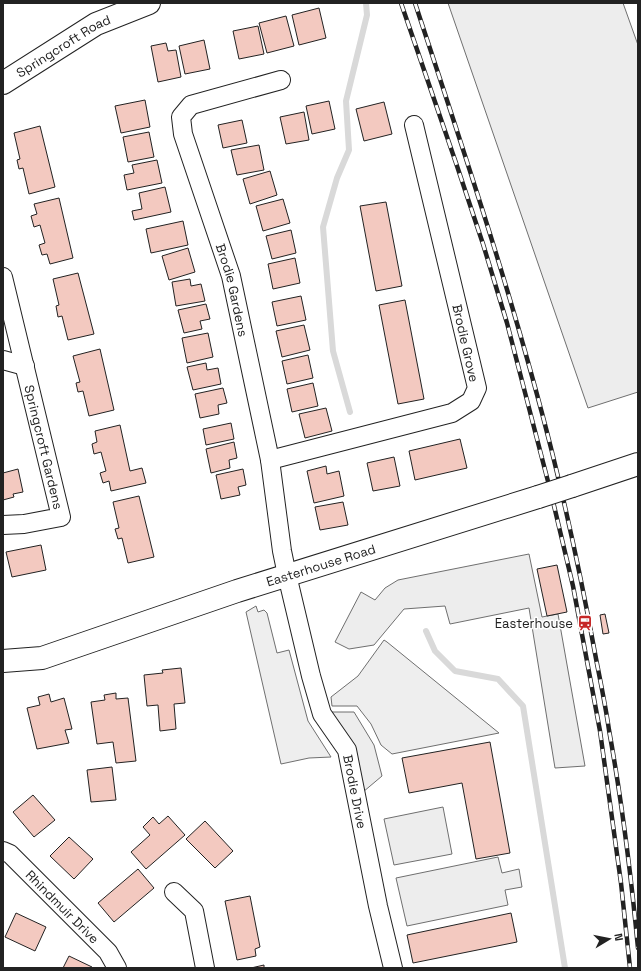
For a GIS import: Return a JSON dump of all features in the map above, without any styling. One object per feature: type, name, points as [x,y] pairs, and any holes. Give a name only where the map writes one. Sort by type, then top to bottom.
[{"type":"street","name":"Springcroft Road","points":[[3,83],[96,24],[149,3]]},
{"type":"street","name":"Brodie Gardens","points":[[281,80],[191,105],[181,118],[183,134],[231,276],[270,460],[282,551],[287,576]]},
{"type":"street","name":"Brodie Grove","points":[[270,460],[452,413],[471,401],[477,388],[414,125]]},
{"type":"street","name":"Springcroft Gardens","points":[[3,277],[61,516],[24,524],[3,525]]},
{"type":"street","name":"Springcroft Gardens","points":[[3,360],[25,366]]},
{"type":"street","name":"Easterhouse Road","points":[[3,661],[42,658],[230,594],[638,464]]},
{"type":"street","name":"Brodie Drive","points":[[287,576],[311,676],[322,714],[347,750],[378,906],[393,968]]},
{"type":"street","name":"Rhindmuir Drive","points":[[3,851],[10,854],[108,952],[117,968]]},
{"type":"street","points":[[174,892],[194,910],[206,968]]},
{"type":"shaded area","points":[[448,3],[623,3],[638,45],[638,392],[588,408]]},
{"type":"shaded area","points":[[529,554],[542,617],[558,614],[585,766],[555,768],[529,608],[450,624],[445,606],[404,609],[374,645],[349,649],[335,642],[361,592],[375,600],[385,588],[398,580]]},
{"type":"shaded area","points":[[256,606],[258,612],[264,610],[267,613],[277,653],[289,650],[308,721],[331,757],[309,758],[281,764],[246,612]]},
{"type":"shaded area","points":[[384,640],[499,733],[392,754],[381,745],[371,724],[357,706],[332,706],[331,697],[358,676]]},
{"type":"shaded area","points":[[329,712],[354,712],[374,745],[382,776],[363,792]]},
{"type":"shaded area","points":[[443,807],[452,854],[394,865],[384,819]]},
{"type":"shaded area","points":[[498,857],[502,873],[519,869],[522,887],[505,890],[508,905],[407,926],[396,878]]},
{"type":"building","points":[[319,8],[326,38],[299,45],[292,15]]},
{"type":"building","points":[[286,16],[294,46],[267,53],[259,23]]},
{"type":"building","points":[[258,26],[264,54],[239,59],[233,31]]},
{"type":"building","points":[[204,40],[210,69],[185,74],[179,46]]},
{"type":"building","points":[[166,43],[168,51],[176,50],[181,77],[158,82],[151,46]]},
{"type":"building","points":[[145,100],[150,127],[121,133],[115,106]]},
{"type":"building","points":[[329,101],[335,129],[312,134],[306,106]]},
{"type":"building","points":[[384,102],[392,134],[364,141],[356,109]]},
{"type":"building","points":[[304,112],[309,140],[286,144],[280,117]]},
{"type":"building","points":[[242,120],[247,143],[223,148],[218,125]]},
{"type":"building","points":[[40,126],[55,187],[29,194],[23,168],[19,169],[17,160],[20,159],[14,133]]},
{"type":"building","points":[[149,132],[154,157],[128,162],[123,137]]},
{"type":"building","points":[[259,145],[264,170],[237,175],[231,150]]},
{"type":"building","points":[[157,160],[162,183],[127,190],[124,175],[134,173],[132,165]]},
{"type":"building","points":[[270,171],[277,195],[250,204],[243,179]]},
{"type":"building","points":[[165,187],[171,212],[134,220],[132,211],[142,209],[139,193]]},
{"type":"building","points":[[59,198],[73,258],[50,264],[47,254],[42,255],[39,245],[45,243],[40,225],[34,227],[31,216],[37,214],[34,204]]},
{"type":"building","points":[[283,199],[290,223],[263,231],[256,206]]},
{"type":"building","points":[[386,202],[402,286],[376,291],[360,206]]},
{"type":"building","points":[[183,221],[188,245],[151,253],[146,229]]},
{"type":"building","points":[[291,230],[296,253],[272,259],[266,236]]},
{"type":"building","points":[[188,248],[195,272],[169,280],[162,256]]},
{"type":"building","points":[[295,258],[300,283],[273,289],[268,264]]},
{"type":"building","points":[[78,273],[94,334],[68,340],[62,316],[58,317],[56,306],[59,305],[53,279]]},
{"type":"building","points":[[190,279],[191,286],[201,284],[205,301],[176,306],[172,282]]},
{"type":"building","points":[[301,296],[306,320],[277,326],[272,302]]},
{"type":"building","points":[[405,300],[424,399],[398,404],[379,305]]},
{"type":"building","points":[[206,304],[210,319],[200,321],[202,329],[184,333],[178,310]]},
{"type":"building","points":[[304,325],[310,350],[282,357],[276,331]]},
{"type":"building","points":[[208,333],[213,357],[187,363],[182,338]]},
{"type":"building","points":[[100,349],[114,410],[89,416],[83,391],[78,392],[76,383],[80,382],[73,356]]},
{"type":"building","points":[[308,355],[313,378],[287,384],[282,361]]},
{"type":"building","points":[[206,363],[207,370],[218,368],[221,384],[193,390],[187,367]]},
{"type":"building","points":[[313,383],[318,406],[292,412],[287,389]]},
{"type":"building","points":[[223,388],[227,403],[218,405],[219,414],[200,418],[195,394]]},
{"type":"building","points":[[326,408],[332,431],[305,438],[299,414]]},
{"type":"building","points":[[231,423],[234,439],[206,445],[203,429]]},
{"type":"building","points":[[120,425],[130,471],[142,468],[146,483],[111,491],[109,481],[103,483],[100,473],[106,471],[101,452],[94,454],[92,444],[97,442],[95,431]]},
{"type":"building","points":[[460,439],[467,468],[415,480],[409,451]]},
{"type":"building","points":[[234,442],[237,458],[229,460],[230,468],[211,473],[206,449]]},
{"type":"building","points":[[394,457],[400,486],[373,491],[367,463]]},
{"type":"building","points":[[326,466],[327,474],[339,471],[344,496],[314,503],[307,471]]},
{"type":"building","points":[[18,469],[23,492],[13,494],[14,497],[3,500],[3,473]]},
{"type":"building","points":[[243,469],[246,485],[238,487],[240,495],[221,499],[216,475]]},
{"type":"building","points":[[139,496],[154,557],[128,563],[122,538],[118,539],[115,529],[119,528],[113,502]]},
{"type":"building","points":[[343,502],[348,525],[320,530],[315,507]]},
{"type":"building","points":[[41,545],[46,570],[12,577],[6,552]]},
{"type":"building","points":[[557,565],[567,612],[547,616],[537,569]]},
{"type":"building","points":[[605,614],[609,633],[603,634],[600,615]]},
{"type":"building","points":[[181,668],[185,703],[174,704],[176,729],[160,731],[158,705],[147,706],[144,675],[163,673],[162,670]]},
{"type":"building","points":[[116,693],[116,699],[128,698],[136,761],[116,763],[113,742],[97,744],[91,702],[105,700],[104,695]]},
{"type":"building","points":[[49,694],[51,702],[64,698],[72,729],[65,730],[69,743],[37,749],[27,708],[40,705],[38,697]]},
{"type":"building","points":[[490,742],[510,853],[476,859],[462,783],[409,793],[402,758]]},
{"type":"building","points":[[112,767],[116,800],[91,802],[87,770]]},
{"type":"building","points":[[33,795],[55,820],[34,837],[13,812]]},
{"type":"building","points":[[168,816],[185,835],[146,869],[131,852],[150,835],[143,827],[153,817],[159,824]]},
{"type":"building","points":[[205,821],[233,851],[215,868],[186,839]]},
{"type":"building","points":[[69,837],[93,859],[74,879],[50,856]]},
{"type":"building","points":[[138,869],[154,888],[114,922],[98,903]]},
{"type":"building","points":[[250,896],[260,947],[255,949],[256,956],[237,960],[225,901]]},
{"type":"building","points":[[16,913],[46,927],[35,951],[5,937]]},
{"type":"building","points":[[511,913],[517,942],[413,963],[407,935]]},
{"type":"building","points":[[69,956],[92,967],[63,968]]},
{"type":"building","points":[[264,965],[264,968],[251,968]]},
{"type":"waterway","points":[[350,412],[333,351],[323,227],[337,178],[349,150],[346,101],[367,15],[366,3]]},
{"type":"waterway","points":[[426,631],[435,651],[455,671],[498,679],[523,706],[565,968]]},
{"type":"railway","points":[[401,3],[483,244],[507,323],[551,493],[573,586],[600,731],[621,883],[630,968]]},
{"type":"railway","points":[[415,3],[505,282],[558,476],[580,574],[606,709],[626,839],[638,948]]},
{"type":"place","name":"Easterhouse","points":[[585,623]]}]
